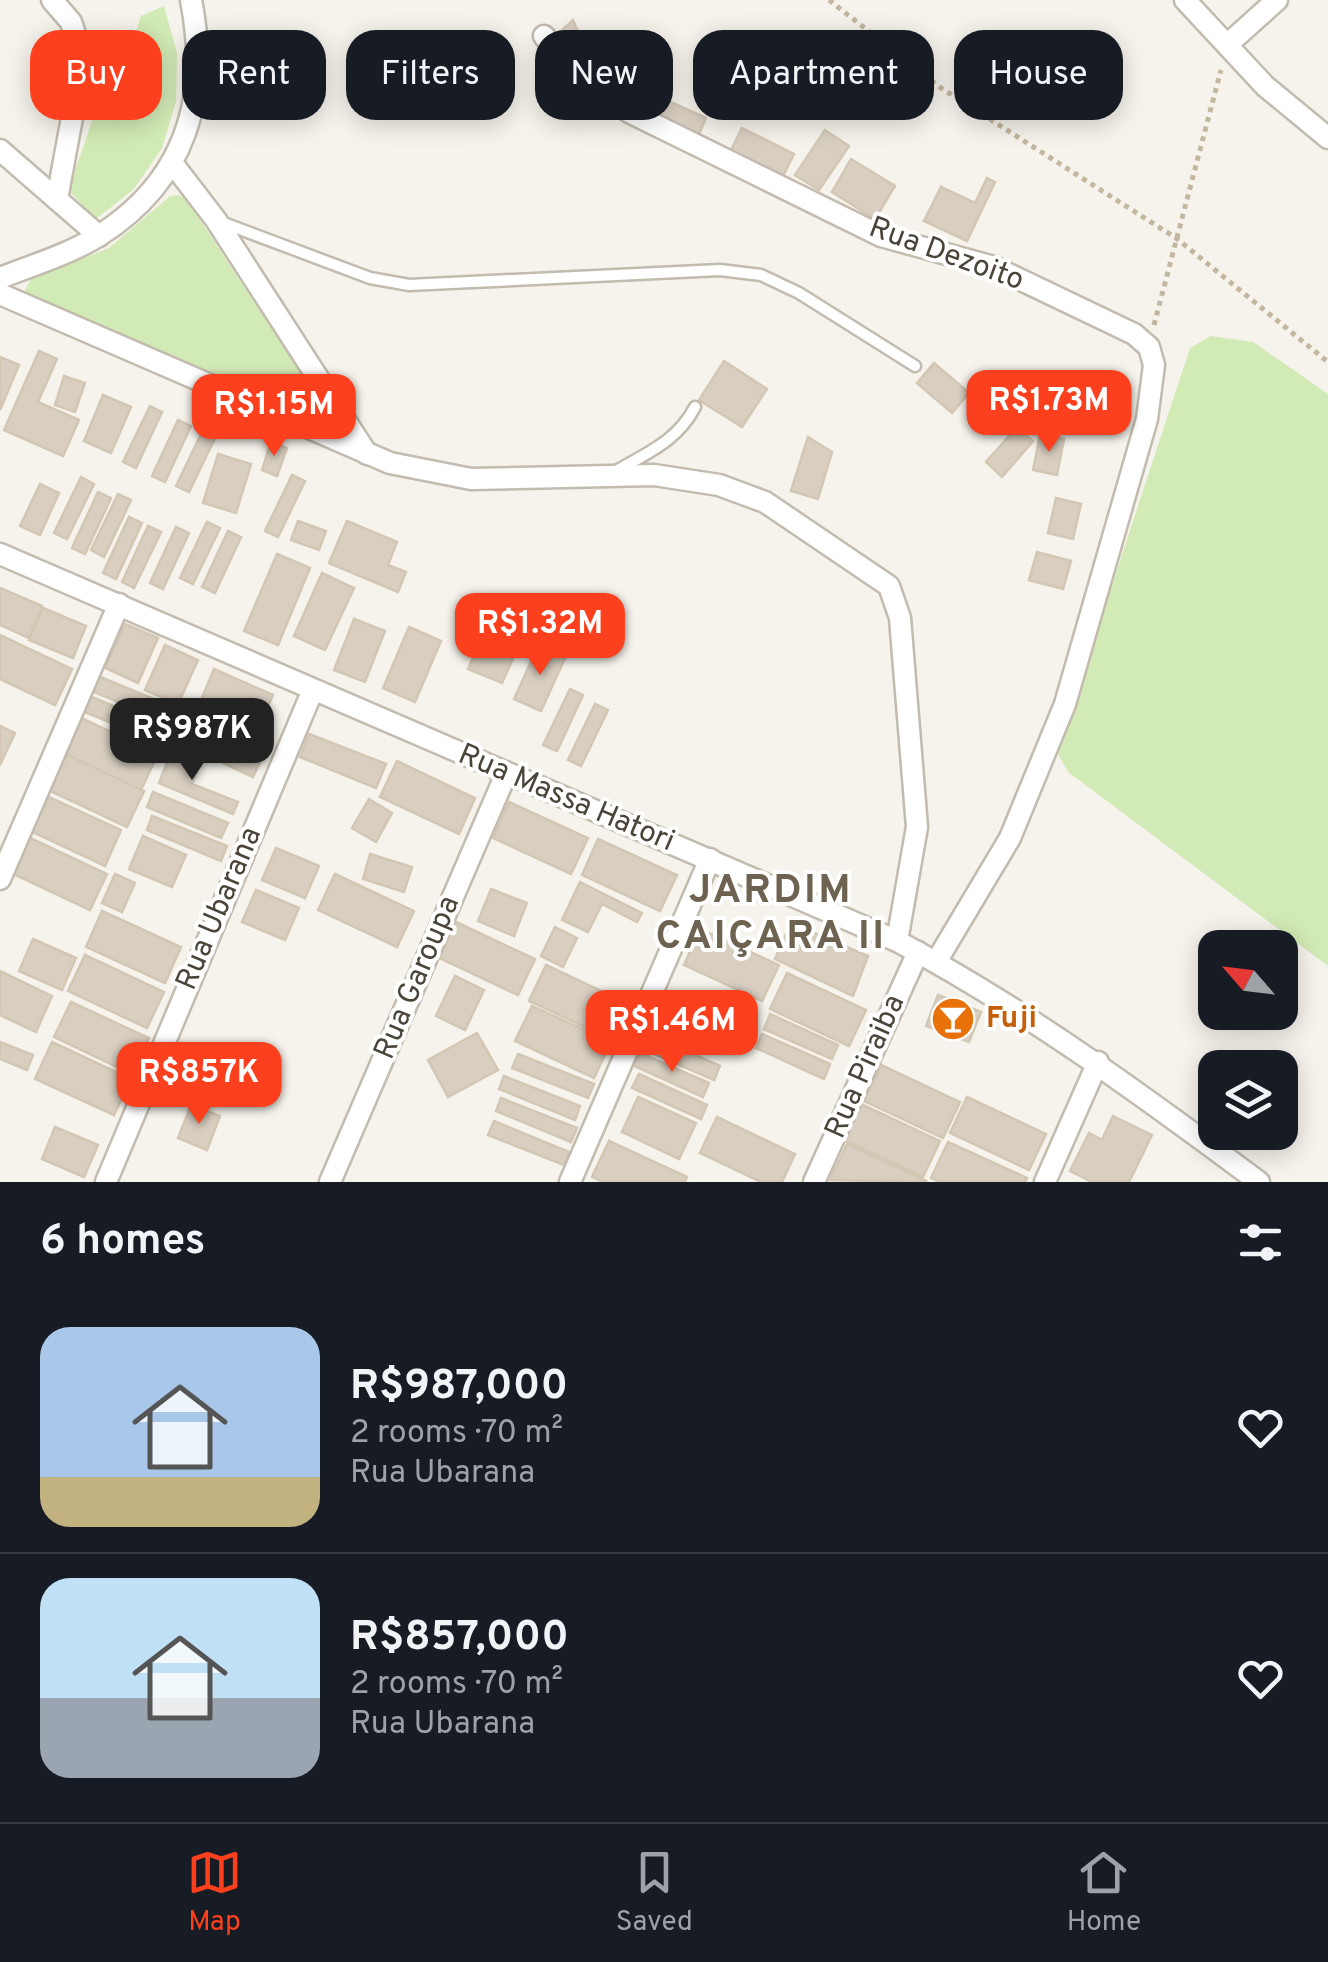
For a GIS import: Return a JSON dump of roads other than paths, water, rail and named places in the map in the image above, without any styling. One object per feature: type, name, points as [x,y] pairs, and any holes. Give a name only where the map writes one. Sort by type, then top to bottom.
[{"type":"street","points":[[52,0],[71,22],[83,58],[57,199]]},
{"type":"street","points":[[0,278],[99,236],[139,204],[173,164],[187,136],[199,69],[191,0]]},
{"type":"street","points":[[1185,0],[1265,86],[1328,138]]},
{"type":"street","points":[[1228,44],[1277,0]]},
{"type":"street","name":"Rua Dezoito","points":[[645,120],[881,236],[994,267],[1134,334],[1149,348],[1154,365],[1147,419],[1065,704],[1010,838],[927,957]]},
{"type":"street","points":[[0,150],[99,236]]},
{"type":"street","points":[[173,164],[216,220],[368,456]]},
{"type":"street","points":[[0,294],[368,456],[471,479],[654,475],[719,485],[765,502],[889,586],[900,618],[917,827],[897,941]]},
{"type":"street","name":"Rua Massa Hatori","points":[[0,554],[312,692],[897,941],[994,995],[1098,1062],[1259,1182]]},
{"type":"street","points":[[0,879],[119,604]]},
{"type":"street","name":"Rua Ubarana","points":[[106,1182],[312,692]]},
{"type":"street","name":"Rua Garoupa","points":[[330,1182],[506,774]]},
{"type":"street","points":[[570,1182],[710,859]]},
{"type":"street","name":"Rua Piraiba","points":[[814,1182],[927,957]]},
{"type":"street","points":[[1045,1182],[1098,1062]]},
{"type":"lane","points":[[216,220],[370,278],[409,285],[720,270],[760,275],[799,293],[915,366]]},
{"type":"lane","points":[[609,476],[671,440],[695,407]]},
{"type":"place","name":"Fuji","points":[[953,1019]]},
{"type":"district","name":"JARDIM CAIÇARA II","points":[[771,915]]}]
